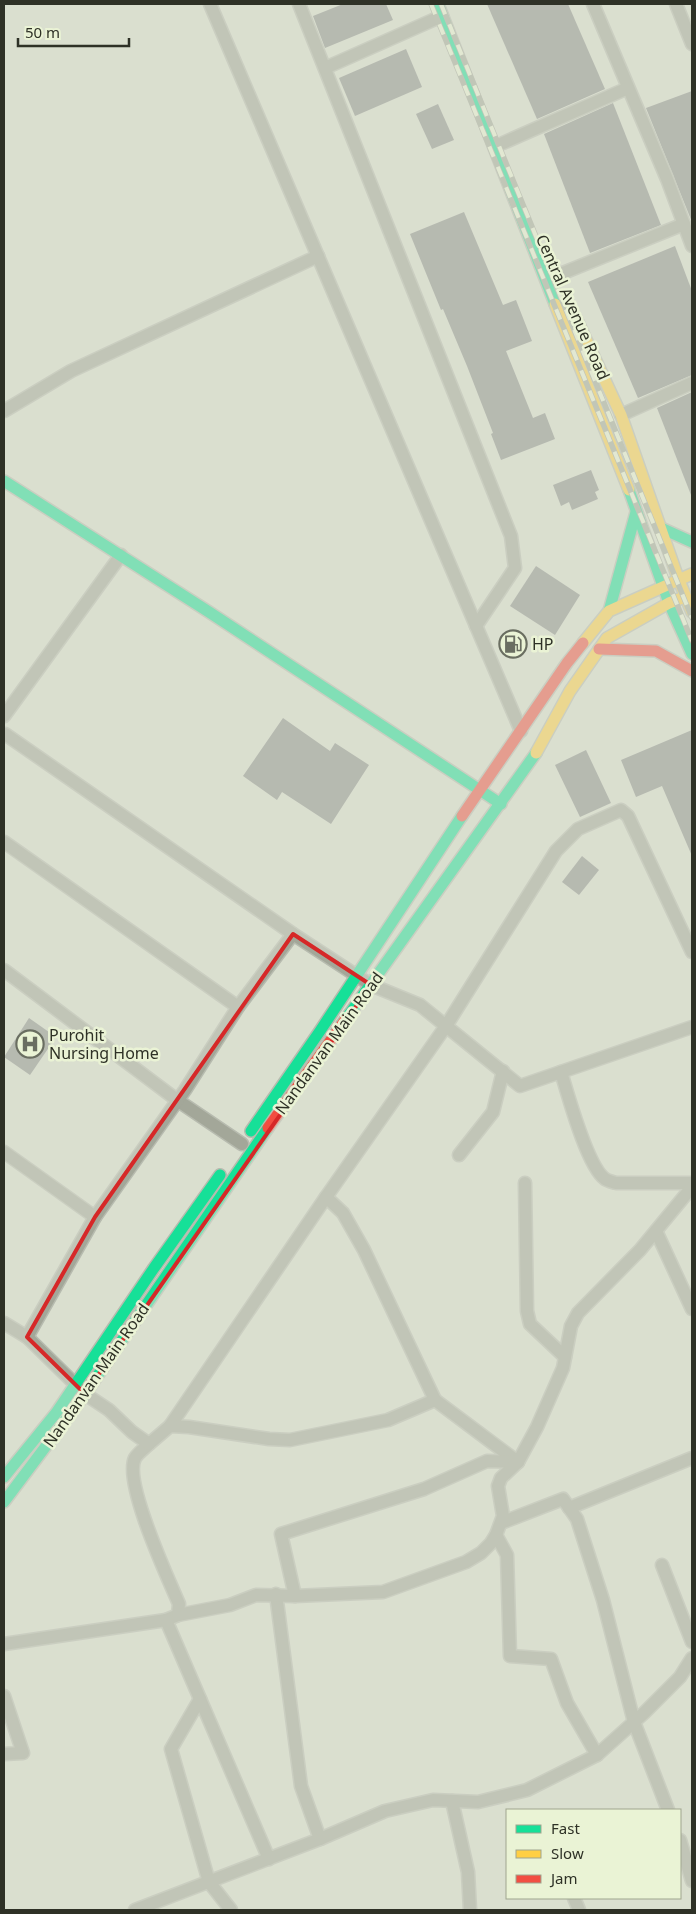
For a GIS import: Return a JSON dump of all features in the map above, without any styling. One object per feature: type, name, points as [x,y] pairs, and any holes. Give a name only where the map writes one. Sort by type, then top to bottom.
[{"type":"main road","name":"Central Avenue Road","points":[[448,4],[532,214]]},
{"type":"main road","points":[[440,10],[518,211],[610,439],[669,604],[692,654]]},
{"type":"main road","name":"Central Avenue Road","points":[[572,309],[621,415],[678,578],[689,595],[692,612]]},
{"type":"main road","points":[[4,480],[501,804]]},
{"type":"main road","points":[[239,1148],[320,1031],[479,790],[567,663],[608,611],[636,512]]},
{"type":"main road","points":[[661,528],[692,542]]},
{"type":"main road","points":[[608,611],[662,585],[692,574]]},
{"type":"main road","name":"Nandanvan Main Road","points":[[4,1502],[80,1390],[533,759],[570,691],[607,638],[689,595]]},
{"type":"main road","points":[[599,649],[656,651],[692,671]]},
{"type":"main road","points":[[4,1477],[80,1390],[134,1297],[225,1168]]},
{"type":"street","points":[[210,4],[521,731]]},
{"type":"street","points":[[299,4],[512,536],[514,568],[476,626]]},
{"type":"street","points":[[593,4],[692,246]]},
{"type":"street","points":[[676,4],[692,44]]},
{"type":"street","points":[[325,68],[440,10]]},
{"type":"street","points":[[503,143],[628,88]]},
{"type":"street","points":[[558,275],[684,224]]},
{"type":"street","points":[[4,411],[71,371],[318,256]]},
{"type":"street","points":[[621,415],[692,382]]},
{"type":"street","points":[[4,716],[121,556]]},
{"type":"street","points":[[5,734],[293,934],[371,985],[420,1005],[520,1086],[692,1027]]},
{"type":"street","points":[[269,1859],[200,1699],[172,1617],[179,1604],[138,1503],[133,1473],[135,1458],[170,1426],[326,1197],[446,1026],[556,851],[578,829],[621,810],[628,816],[692,952]]},
{"type":"street","points":[[4,842],[238,1007]]},
{"type":"street","points":[[26,1337],[95,1217],[177,1100],[238,1007],[293,934]]},
{"type":"street","points":[[4,970],[239,1148]]},
{"type":"street","points":[[458,1155],[492,1112],[503,1071]]},
{"type":"street","points":[[561,1072],[580,1133],[596,1169],[606,1180],[616,1183],[691,1190]]},
{"type":"street","points":[[4,1152],[95,1217]]},
{"type":"street","points":[[525,1183],[527,1311],[530,1324],[565,1357]]},
{"type":"street","points":[[4,1644],[172,1617],[230,1605],[256,1595],[276,1594],[295,1596],[383,1592],[466,1562],[491,1543],[504,1516],[498,1486],[501,1478],[518,1462],[554,1390],[565,1357],[571,1326],[578,1313],[640,1250],[691,1190]]},
{"type":"street","points":[[326,1197],[344,1213],[364,1250],[435,1400],[518,1462]]},
{"type":"street","points":[[656,1231],[692,1309]]},
{"type":"street","points":[[4,1323],[26,1337],[80,1390],[109,1410],[132,1432],[149,1444]]},
{"type":"street","points":[[170,1426],[290,1440],[388,1420],[435,1400]]},
{"type":"street","points":[[569,1508],[692,1458]]},
{"type":"street","points":[[295,1596],[281,1534],[424,1489],[487,1461],[518,1462]]},
{"type":"street","points":[[498,1529],[563,1499],[576,1519],[603,1600],[634,1722],[668,1809]]},
{"type":"street","points":[[498,1529],[507,1555],[510,1656],[551,1658],[568,1703],[597,1755]]},
{"type":"street","points":[[662,1565],[692,1642]]},
{"type":"street","points":[[276,1594],[301,1786],[320,1839]]},
{"type":"street","points":[[135,1910],[320,1839],[385,1811],[434,1800],[478,1802],[527,1790],[597,1755],[680,1677],[692,1658]]},
{"type":"street","points":[[4,1696],[23,1753],[4,1754]]},
{"type":"street","points":[[200,1699],[172,1749],[209,1882],[231,1910]]},
{"type":"street","points":[[452,1801],[468,1872],[470,1910]]},
{"type":"street","points":[[681,1843],[692,1881]]},
{"type":"highlighted area","points":[[293,934],[371,985],[85,1394],[27,1337],[95,1217]]},
{"type":"building","points":[[343,4],[386,4],[393,20],[325,48],[313,16]]},
{"type":"building","points":[[487,4],[568,4],[605,89],[537,119]]},
{"type":"building","points":[[406,49],[422,87],[355,116],[339,78]]},
{"type":"building","points":[[692,91],[692,222],[646,108]]},
{"type":"building","points":[[613,103],[661,225],[590,253],[544,134]]},
{"type":"building","points":[[438,104],[454,140],[432,149],[416,114]]},
{"type":"building","points":[[464,212],[503,305],[516,300],[532,341],[506,351],[533,418],[545,413],[555,439],[501,460],[491,434],[493,433],[467,366],[443,309],[441,310],[410,234]]},
{"type":"building","points":[[675,246],[692,291],[692,375],[638,398],[588,282]]},
{"type":"building","points":[[692,392],[692,495],[691,495],[657,408]]},
{"type":"building","points":[[591,470],[599,490],[595,492],[598,499],[572,510],[569,502],[561,506],[553,485]]},
{"type":"building","points":[[536,566],[580,595],[555,635],[510,606]]},
{"type":"building","points":[[283,718],[330,751],[335,743],[369,765],[331,824],[282,792],[277,800],[243,776]]},
{"type":"building","points":[[692,730],[692,856],[662,786],[636,797],[621,760]]},
{"type":"building","points":[[586,750],[611,803],[580,817],[555,765]]},
{"type":"building","points":[[582,856],[599,870],[579,895],[562,882]]},
{"type":"building","points":[[29,1018],[56,1037],[30,1075],[4,1057]]},
{"type":"railway","points":[[431,4],[692,641]]},
{"type":"railway","points":[[441,4],[692,618]]},
{"type":"traffic: fast","points":[[438,4],[555,304]]},
{"type":"traffic: fast","points":[[4,481],[209,612],[501,804]]},
{"type":"traffic: fast","points":[[629,490],[669,603],[692,654]]},
{"type":"traffic: fast","points":[[609,611],[636,512]]},
{"type":"traffic: fast","points":[[661,528],[692,542]]},
{"type":"traffic: fast","points":[[346,1019],[536,753]]},
{"type":"traffic: fast","points":[[251,1131],[320,1031],[462,816]]},
{"type":"traffic: fast","points":[[4,1502],[85,1394],[268,1128]]},
{"type":"traffic: fast","points":[[4,1477],[56,1413],[154,1268],[220,1175]]},
{"type":"traffic: slow","points":[[555,304],[629,490]]},
{"type":"traffic: slow","points":[[576,318],[621,415],[678,578],[692,612]]},
{"type":"traffic: slow","points":[[583,643],[609,611],[692,574]]},
{"type":"traffic: slow","points":[[536,753],[570,691],[607,638],[669,603],[682,598]]},
{"type":"traffic: jam","points":[[462,816],[567,663],[583,643]]},
{"type":"traffic: jam","points":[[599,649],[656,651],[692,671]]},
{"type":"traffic: jam","points":[[268,1128],[346,1019]]},
{"type":"place","name":"HP","points":[[513,644]]},
{"type":"place","name":"Purohit Nursing Home","points":[[30,1044]]}]
